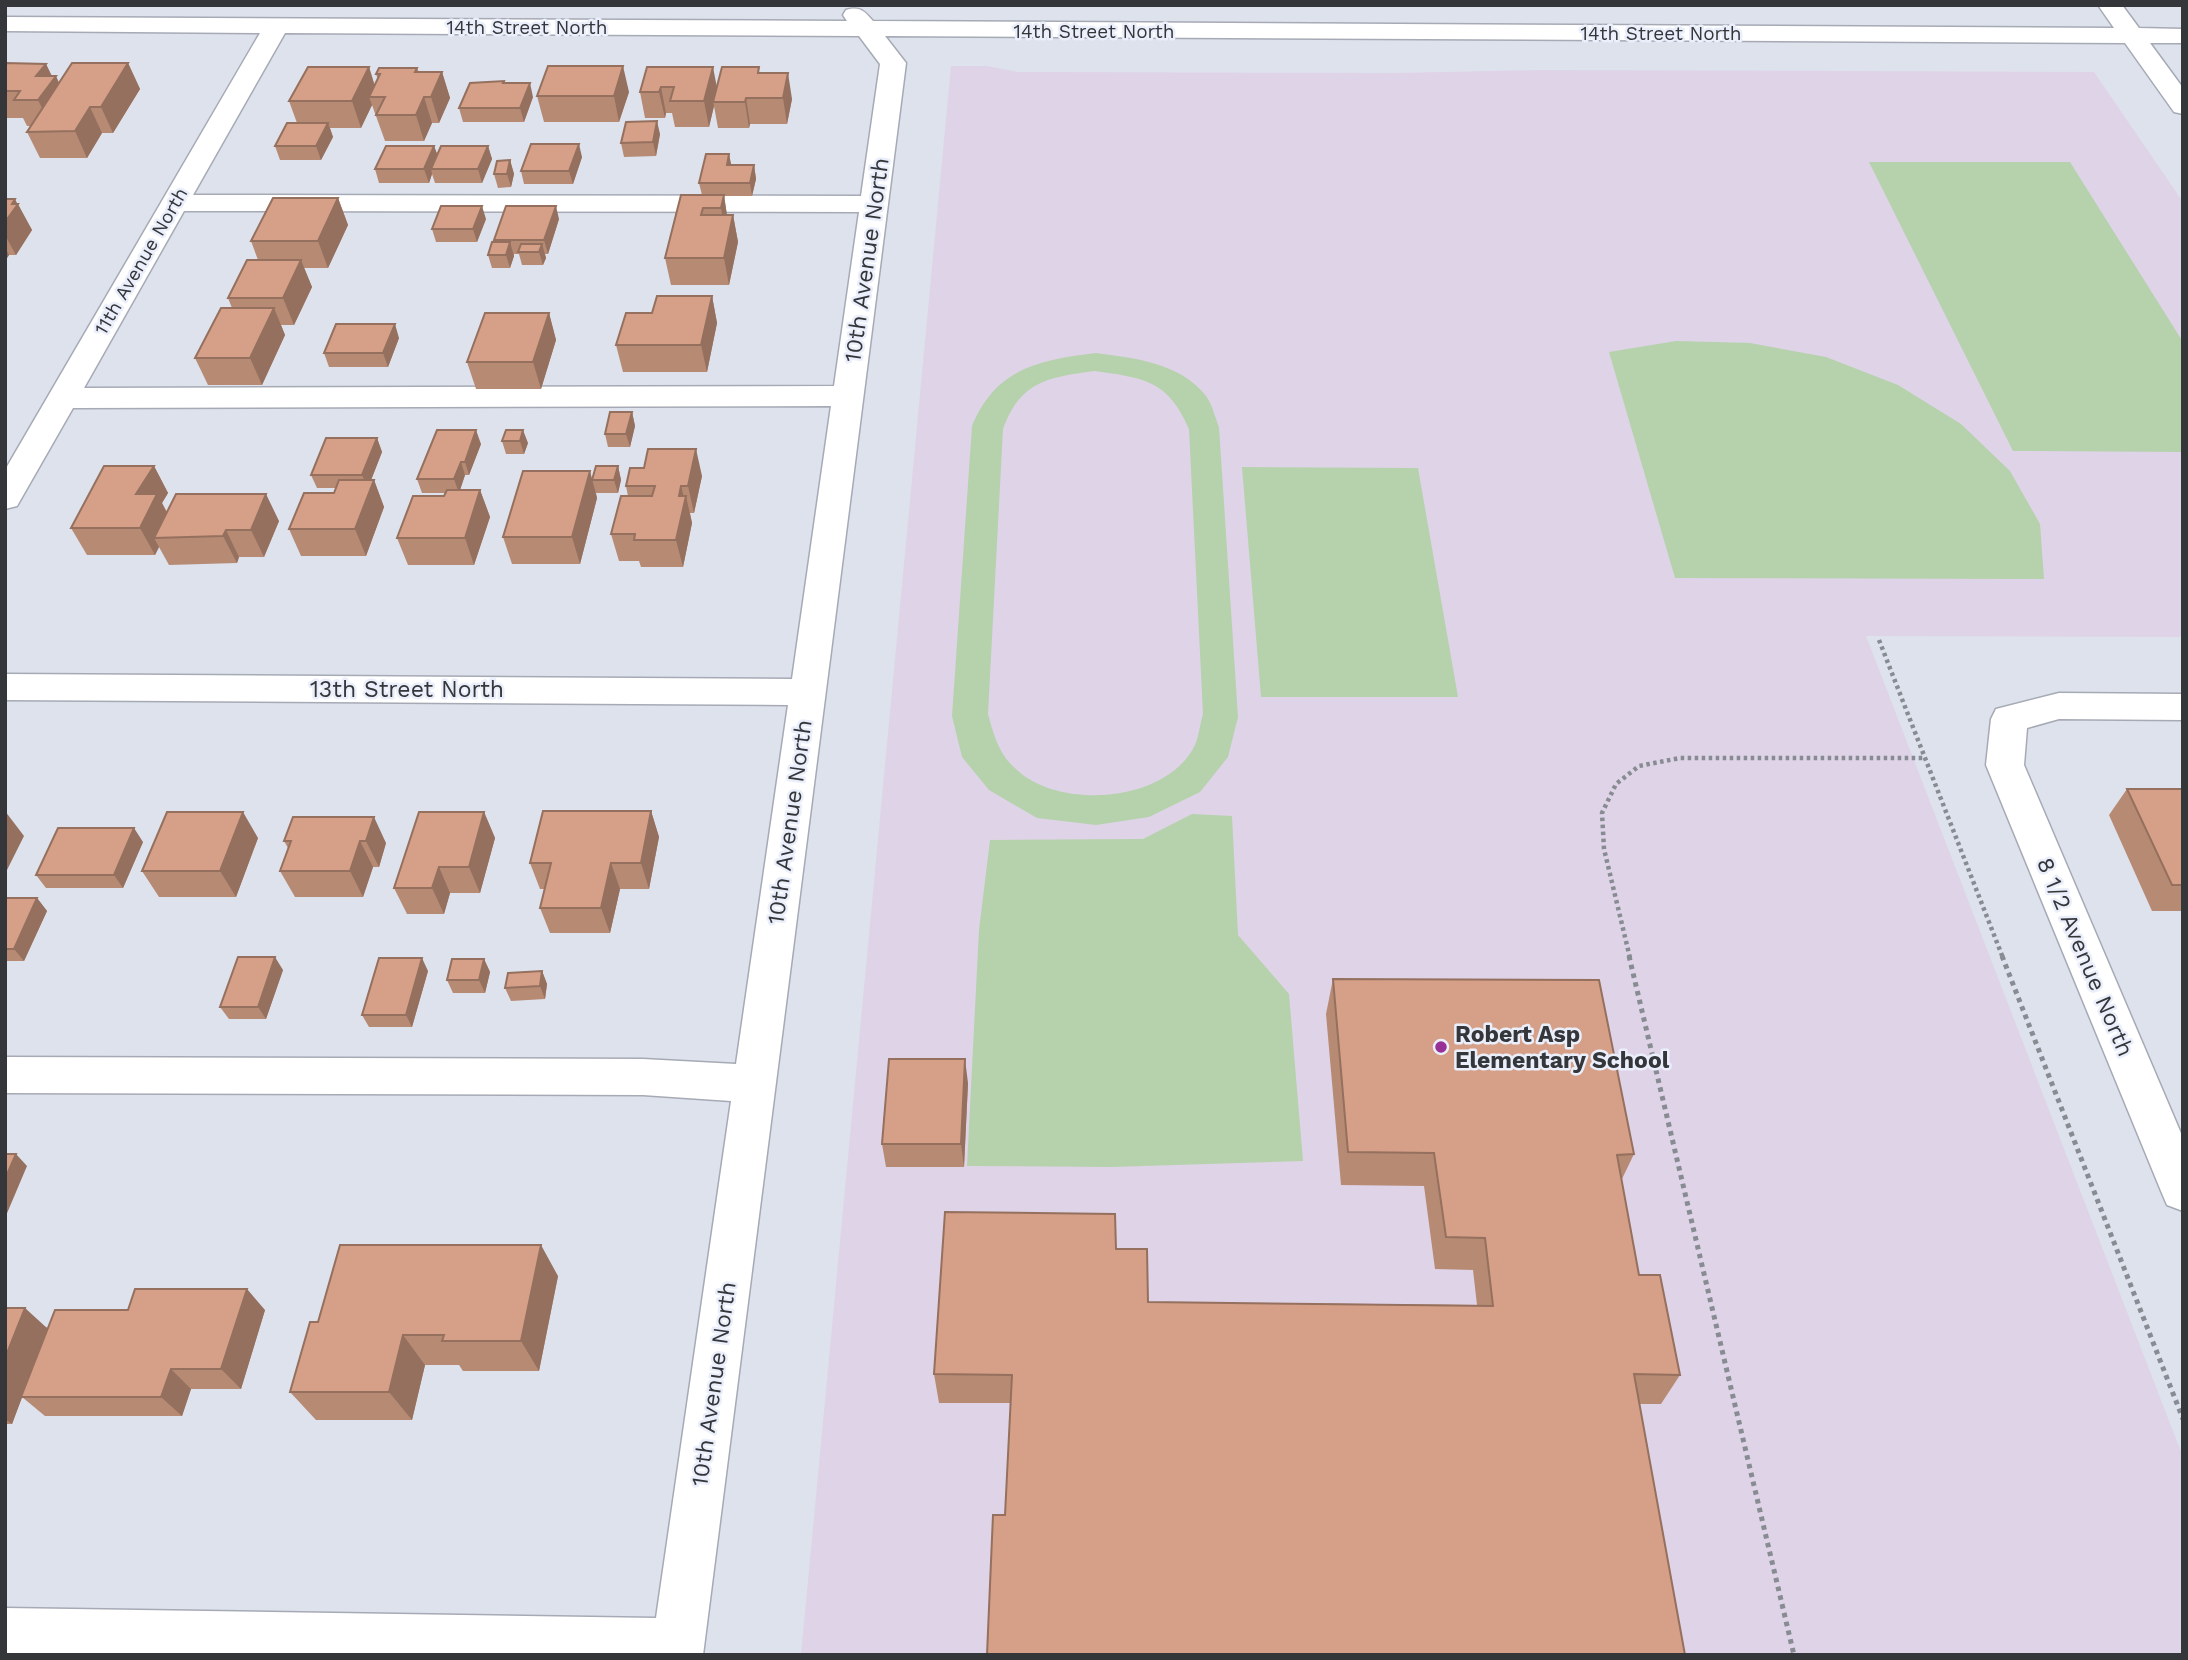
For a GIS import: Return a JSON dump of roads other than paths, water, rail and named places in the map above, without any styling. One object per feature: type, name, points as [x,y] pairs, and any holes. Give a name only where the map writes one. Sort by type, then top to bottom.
[{"type":"street","points":[[2110,5],[2183,106]]},
{"type":"street","name":"14th Street North","points":[[5,24],[277,25],[858,18],[2183,36]]},
{"type":"street","name":"10th Avenue North","points":[[678,1650],[893,63],[858,18]]},
{"type":"street","name":"11th Avenue North","points":[[5,498],[277,25]]},
{"type":"street","points":[[174,203],[874,204]]},
{"type":"street","points":[[62,398],[848,396]]},
{"type":"street","name":"13th Street North","points":[[5,687],[808,692]]},
{"type":"street","name":"8 1/2 Avenue North","points":[[2183,707],[2059,706],[2009,719],[2005,765],[2183,1191]]},
{"type":"street","points":[[5,1075],[643,1077],[754,1084]]},
{"type":"street","points":[[5,1634],[678,1650]]},
{"type":"place","name":"Robert Asp Elementary School","points":[[1441,1047]]}]
